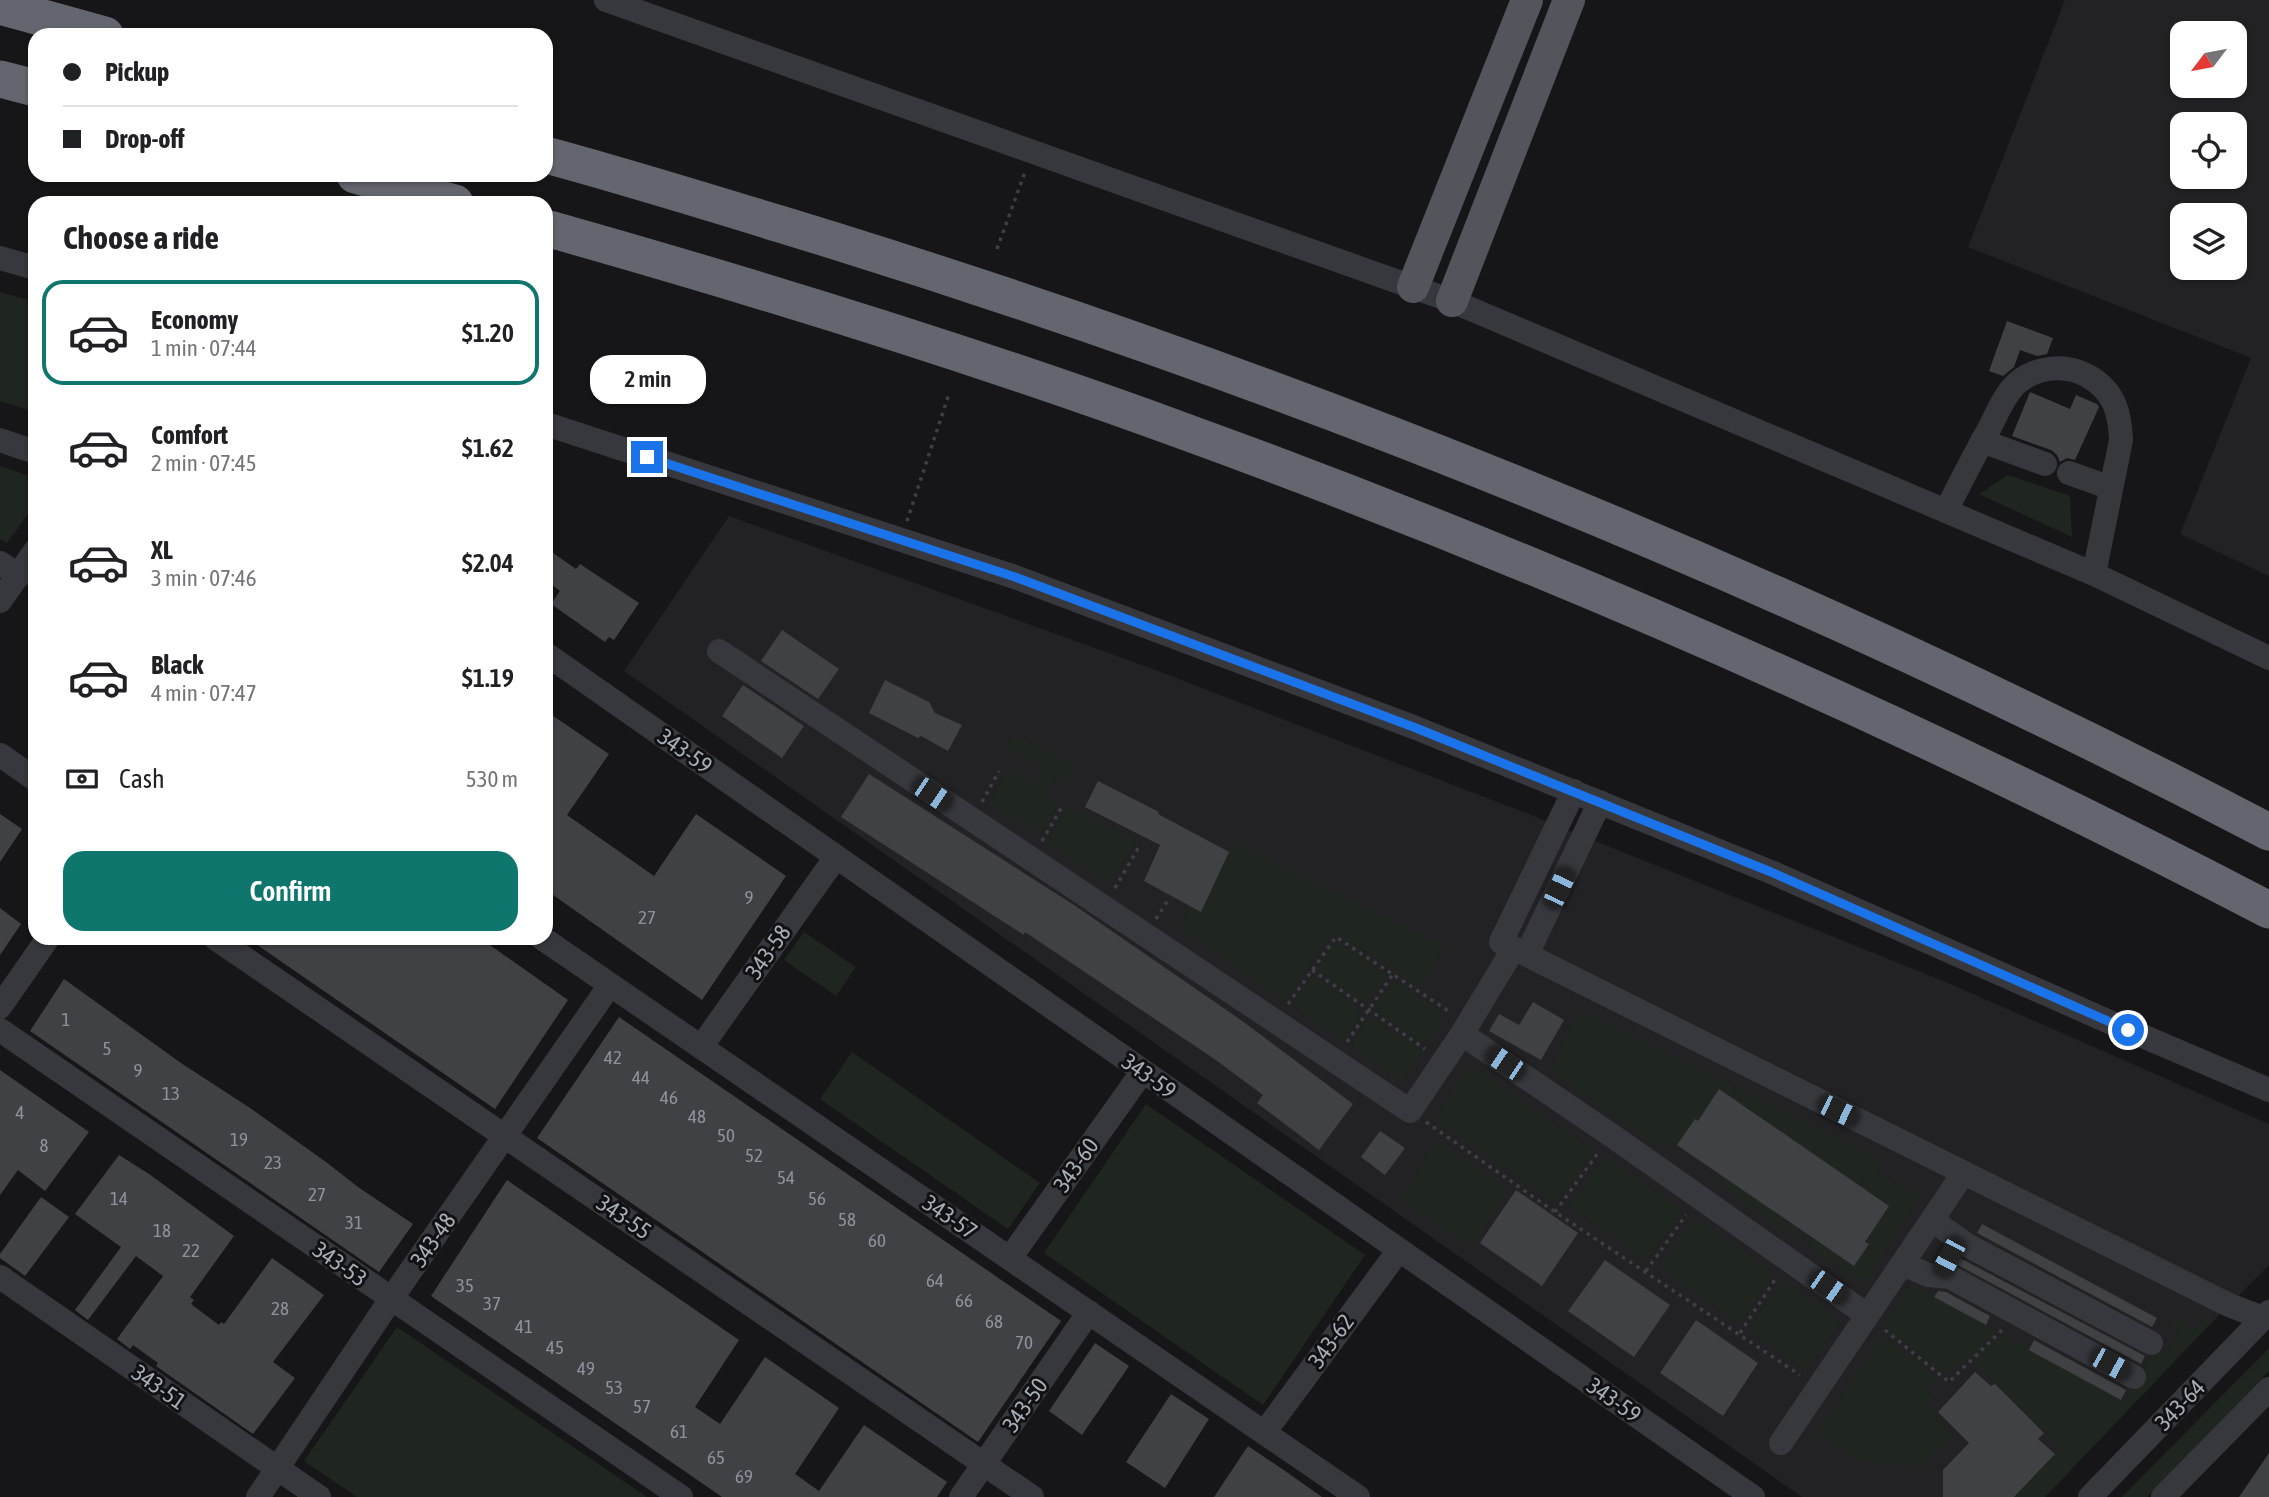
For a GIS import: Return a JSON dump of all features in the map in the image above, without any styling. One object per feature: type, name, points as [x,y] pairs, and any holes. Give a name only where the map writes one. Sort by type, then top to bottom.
[{"type":"highway","points":[[0,6],[80,28]]},
{"type":"highway","points":[[0,79],[28,86]]},
{"type":"highway","points":[[553,157],[639,180],[962,281],[1167,351],[1508,481],[1737,577],[1981,688],[2269,832]]},
{"type":"highway","points":[[380,182],[430,196]]},
{"type":"highway","points":[[553,231],[801,303],[969,356],[1186,432],[1381,506],[1622,604],[1821,691],[1962,756],[2269,910]]},
{"type":"main road","points":[[1413,287],[1527,0]]},
{"type":"main road","points":[[1452,301],[1569,0]]},
{"type":"street","points":[[606,0],[1452,301],[2094,574],[2269,659]]},
{"type":"street","points":[[0,258],[28,266]]},
{"type":"street","points":[[1946,510],[2004,400],[2017,383],[2036,372],[2057,368],[2079,371],[2098,382],[2112,398],[2120,418],[2120,440],[2094,574]]},
{"type":"street","points":[[553,426],[1015,577],[1416,728],[1771,872],[2269,1090]]},
{"type":"street","points":[[0,440],[28,450]]},
{"type":"street","points":[[1982,442],[2045,464]]},
{"type":"street","points":[[2069,473],[2111,488]]},
{"type":"street","points":[[0,601],[9,569],[28,556]]},
{"type":"street","points":[[719,651],[1410,1111],[1444,1063],[1600,802]]},
{"type":"street","name":"343-59","points":[[553,659],[1753,1497]]},
{"type":"street","points":[[0,755],[28,774]]},
{"type":"street","points":[[1514,948],[1574,791]]},
{"type":"street","name":"343-58","points":[[701,1047],[836,857]]},
{"type":"street","points":[[0,1007],[43,945]]},
{"type":"street","name":"343-55","points":[[225,945],[1032,1497]]},
{"type":"street","name":"343-57","points":[[552,945],[1358,1497]]},
{"type":"street","points":[[1514,948],[2229,1305],[2266,1315]]},
{"type":"street","name":"343-48","points":[[258,1497],[610,985]]},
{"type":"street","points":[[1464,1028],[1867,1315]]},
{"type":"street","name":"343-53","points":[[0,1030],[681,1497]]},
{"type":"street","name":"343-60","points":[[1010,1258],[1143,1071]]},
{"type":"street","points":[[1781,1443],[1963,1174]]},
{"type":"street","points":[[1932,1220],[1967,1245],[2151,1343]]},
{"type":"street","points":[[1938,1276],[1959,1238]]},
{"type":"street","name":"343-62","points":[[1264,1433],[1399,1250]]},
{"type":"street","points":[[1903,1264],[1928,1275],[1950,1277],[2134,1377]]},
{"type":"street","name":"343-51","points":[[0,1277],[319,1497]]},
{"type":"street","name":"343-50","points":[[961,1497],[1089,1312]]},
{"type":"street","name":"343-64","points":[[2090,1497],[2266,1315]]},
{"type":"street","points":[[2177,1493],[2269,1389]]},
{"type":"path","points":[[997,249],[1032,151]]},
{"type":"path","points":[[901,539],[949,394]]},
{"type":"path","points":[[972,820],[999,771]]},
{"type":"path","points":[[1031,860],[1062,807]]},
{"type":"path","points":[[1104,908],[1140,845]]},
{"type":"path","points":[[1275,1022],[1336,937],[1393,974],[1464,1028]]},
{"type":"path","points":[[1312,970],[1444,1063]]},
{"type":"path","points":[[1334,1062],[1393,974]]},
{"type":"path","points":[[1410,1111],[1555,1213],[1817,1387]]},
{"type":"path","points":[[1555,1213],[1611,1135]]},
{"type":"path","points":[[1646,1271],[1699,1196]]},
{"type":"path","points":[[1740,1334],[1789,1259]]},
{"type":"path","points":[[1867,1315],[1949,1382],[2016,1313]]},
{"type":"shaded area","points":[[2065,0],[2269,0],[2269,576],[2180,534],[2251,358],[1968,247]]},
{"type":"shaded area","points":[[0,292],[28,300],[28,410],[0,401]]},
{"type":"shaded area","points":[[0,466],[28,476],[28,514],[7,543],[0,539]]},
{"type":"shaded area","points":[[2008,475],[2070,496],[2072,537],[1979,494]]},
{"type":"shaded area","points":[[729,516],[1153,669],[1531,815],[1946,982],[2269,1124],[2269,1265],[2045,1497],[1802,1497],[624,671]]},
{"type":"shaded area","points":[[1015,734],[1074,767],[1065,783],[1054,777],[1045,795],[1058,803],[1042,833],[989,805],[1008,770],[1034,785],[1044,768],[1008,747]]},
{"type":"shaded area","points":[[1068,806],[1136,841],[1110,882],[1047,844]]},
{"type":"shaded area","points":[[1236,843],[1443,946],[1421,988],[1334,931],[1284,1001],[1180,927],[1190,906],[1201,911],[1229,852]]},
{"type":"shaded area","points":[[804,932],[856,967],[836,996],[784,960]]},
{"type":"shaded area","points":[[1336,941],[1388,976],[1373,997],[1359,1000],[1317,969]]},
{"type":"shaded area","points":[[1312,975],[1357,1006],[1358,1019],[1343,1042],[1291,1005]]},
{"type":"shaded area","points":[[1393,981],[1445,1014],[1426,1045],[1379,1013],[1379,999]]},
{"type":"shaded area","points":[[1579,1011],[1883,1160],[1877,1172],[1919,1197],[1863,1284],[1807,1245],[1812,1238],[1854,1266],[1869,1245],[1865,1242],[1888,1206],[1809,1152],[1767,1208],[1801,1231],[1795,1238],[1720,1185],[1725,1177],[1775,1179],[1798,1143],[1719,1089],[1698,1121],[1695,1119],[1680,1141],[1671,1146],[1656,1145],[1551,1072]]},
{"type":"shaded area","points":[[1375,1020],[1422,1051],[1402,1082],[1351,1046],[1365,1022]]},
{"type":"shaded area","points":[[852,1052],[1040,1183],[1008,1229],[820,1099]]},
{"type":"shaded area","points":[[1473,1067],[1594,1151],[1555,1202],[1436,1120],[1464,1073]]},
{"type":"shaded area","points":[[1146,1104],[1365,1255],[1263,1405],[1044,1253]]},
{"type":"shaded area","points":[[1436,1142],[1508,1188],[1472,1246],[1400,1200]]},
{"type":"shaded area","points":[[1605,1157],[1682,1210],[1647,1260],[1570,1206]]},
{"type":"shaded area","points":[[1694,1218],[1773,1273],[1740,1323],[1661,1268]]},
{"type":"shaded area","points":[[1782,1281],[1840,1322],[1806,1370],[1748,1329]]},
{"type":"shaded area","points":[[1912,1284],[1997,1331],[1961,1367],[1958,1364],[1946,1375],[1883,1325]]},
{"type":"shaded area","points":[[2205,1316],[2214,1320],[2045,1497],[2014,1497],[2063,1448],[1973,1362],[2001,1334],[2124,1402],[2155,1350],[2166,1354],[2179,1330],[2171,1324],[2174,1317],[2196,1329]]},
{"type":"shaded area","points":[[397,1327],[647,1497],[357,1497],[304,1461]]},
{"type":"shaded area","points":[[1883,1337],[1938,1379],[1926,1391],[1934,1398],[1927,1405],[1954,1437],[1924,1462],[1925,1467],[1859,1461],[1817,1435]]},
{"type":"shaded area","points":[[2269,1348],[2269,1371],[2147,1497],[2122,1497]]},
{"type":"building","points":[[2007,321],[2053,338],[2047,354],[2037,356],[2020,350],[2014,367],[2003,376],[1989,371]]},
{"type":"building","points":[[2030,392],[2070,409],[2076,395],[2099,407],[2075,460],[2067,458],[2060,462],[2051,450],[2012,436]]},
{"type":"building","points":[[553,553],[576,569],[580,564],[639,603],[614,640],[609,637],[605,642],[553,605],[560,591],[553,586]]},
{"type":"building","points":[[782,630],[839,669],[818,699],[761,661]]},
{"type":"building","points":[[885,680],[929,702],[935,713],[962,725],[948,751],[869,713]]},
{"type":"building","points":[[743,685],[804,726],[782,758],[722,716]]},
{"type":"building","points":[[553,716],[609,754],[567,815],[654,876],[696,814],[786,876],[702,1000],[553,895]]},
{"type":"building","points":[[869,774],[1074,905],[1241,1020],[1353,1104],[1319,1150],[1257,1103],[1263,1095],[1213,1058],[1025,932],[1024,935],[841,817]]},
{"type":"building","points":[[1098,781],[1229,852],[1201,912],[1144,881],[1160,845],[1085,807]]},
{"type":"building","points":[[0,814],[22,829],[0,862]]},
{"type":"building","points":[[0,908],[21,924],[0,955]]},
{"type":"building","points":[[257,945],[490,945],[568,1000],[495,1109]]},
{"type":"building","points":[[64,979],[413,1224],[379,1272],[30,1031]]},
{"type":"building","points":[[1533,1002],[1564,1020],[1541,1060],[1489,1031],[1499,1014],[1519,1025]]},
{"type":"building","points":[[619,1017],[1061,1321],[978,1442],[537,1138]]},
{"type":"building","points":[[0,1070],[89,1132],[45,1191],[18,1170],[0,1195]]},
{"type":"building","points":[[1719,1089],[1889,1206],[1865,1242],[1869,1244],[1854,1266],[1677,1145],[1695,1119],[1698,1121]]},
{"type":"building","points":[[1380,1131],[1405,1148],[1385,1175],[1361,1157]]},
{"type":"building","points":[[119,1155],[234,1236],[190,1297],[194,1300],[191,1304],[219,1325],[221,1322],[224,1324],[272,1258],[324,1295],[273,1362],[295,1378],[253,1434],[156,1366],[158,1363],[133,1345],[130,1349],[117,1339],[163,1276],[136,1256],[88,1320],[75,1310],[121,1247],[75,1214]]},
{"type":"building","points":[[507,1180],[739,1340],[695,1407],[720,1424],[765,1357],[839,1408],[795,1474],[819,1491],[864,1425],[947,1482],[937,1497],[722,1497],[431,1296]]},
{"type":"building","points":[[1516,1190],[1578,1233],[1542,1286],[1480,1243]]},
{"type":"building","points":[[41,1197],[69,1217],[25,1276],[0,1258],[0,1254]]},
{"type":"building","points":[[1982,1224],[2157,1318],[2152,1327],[1977,1233]]},
{"type":"building","points":[[1958,1257],[2145,1356],[2141,1364],[1954,1263]]},
{"type":"building","points":[[1605,1260],[1670,1305],[1634,1357],[1568,1311]]},
{"type":"building","points":[[1938,1291],[1946,1292],[1990,1316],[1986,1325],[1934,1297]]},
{"type":"building","points":[[1696,1320],[1758,1363],[1723,1416],[1660,1373]]},
{"type":"building","points":[[2034,1340],[2126,1390],[2121,1400],[2029,1350]]},
{"type":"building","points":[[1095,1343],[1129,1366],[1082,1435],[1049,1411]]},
{"type":"building","points":[[1975,1372],[1991,1386],[1995,1384],[2044,1433],[2038,1439],[2055,1454],[2014,1497],[1943,1497],[1943,1470],[1969,1443],[1938,1412]]},
{"type":"building","points":[[1171,1394],[1209,1419],[1165,1488],[1126,1462]]},
{"type":"building","points":[[1248,1446],[1288,1473],[1322,1497],[1214,1497]]},
{"type":"building","points":[[2269,1453],[2269,1497],[2239,1497]]},
{"type":"route","points":[[647,457],[1015,577],[1416,728],[1771,872],[2128,1030]]}]
